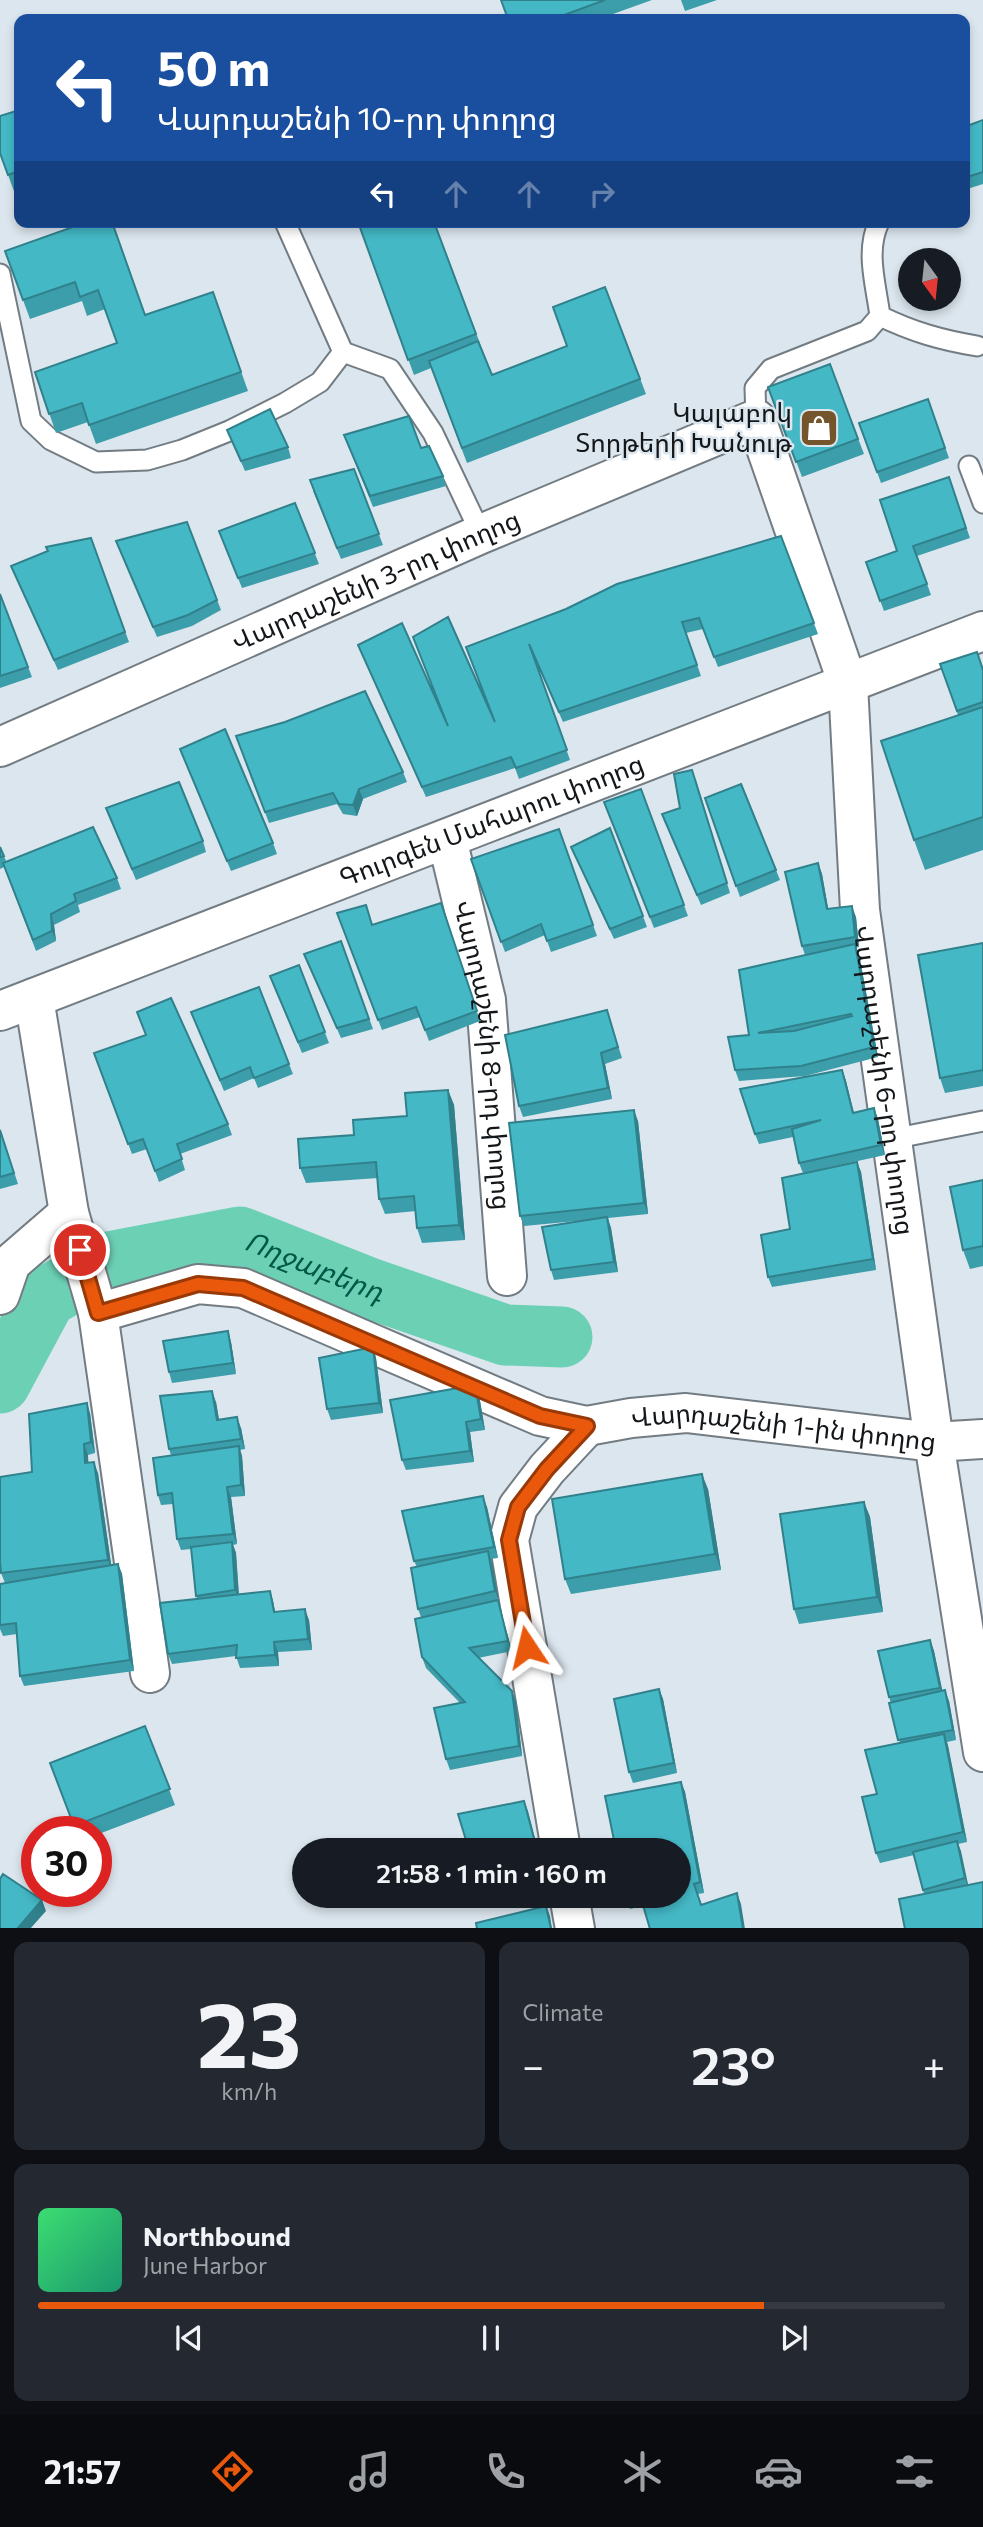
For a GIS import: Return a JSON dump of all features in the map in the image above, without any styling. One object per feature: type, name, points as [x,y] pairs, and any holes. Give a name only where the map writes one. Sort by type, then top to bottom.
[{"type":"street","name":"Վարդաշենի 3-րդ փողոց","points":[[0,747],[481,534],[756,419]]},
{"type":"street","name":"Վարդաշենի 6-րդ փողոց","points":[[756,419],[848,684],[860,910],[934,1442],[983,1752]]},
{"type":"street","name":"Գուրգեն Մահարու փողոց","points":[[17,1005],[983,631]]},
{"type":"street","name":"Վարդաշենի 8-րդ փողոց","points":[[447,839],[486,1000],[507,1276]]},
{"type":"street","points":[[17,1005],[96,1308],[150,1673]]},
{"type":"street","points":[[0,1295],[11,1264],[71,1219]]},
{"type":"street","points":[[96,1308],[198,1284],[243,1288],[540,1416],[587,1426]]},
{"type":"street","name":"Վարդաշենի 1-ին փողոց","points":[[587,1426],[631,1418],[686,1413],[934,1442],[983,1439]]},
{"type":"street","points":[[559,1838],[509,1540],[518,1507],[547,1469],[587,1426]]},
{"type":"street","points":[[571,1908],[575,1928]]},
{"type":"lane","points":[[288,228],[343,352],[390,369],[433,433],[481,534]]},
{"type":"lane","points":[[756,419],[755,388],[771,369],[867,331],[880,316],[872,256],[872,237],[876,228]]},
{"type":"lane","points":[[0,274],[32,421],[51,440],[96,462],[147,460],[182,450],[229,431],[285,404],[320,382],[343,352]]},
{"type":"lane","points":[[880,316],[911,331],[977,346]]},
{"type":"lane","points":[[969,466],[983,503]]},
{"type":"lane","points":[[892,1139],[983,1121]]},
{"type":"building","points":[[501,0],[605,0],[567,14],[506,14]]},
{"type":"building","points":[[14,112],[14,173],[8,175],[0,153],[0,116]]},
{"type":"building","points":[[983,120],[983,172],[970,176],[970,125]]},
{"type":"building","points":[[70,228],[114,228],[145,315],[213,292],[241,372],[89,425],[82,403],[49,414],[35,372],[117,343],[98,290],[80,297],[75,282],[23,300],[5,251]]},
{"type":"building","points":[[360,228],[436,228],[476,334],[408,360]]},
{"type":"building","points":[[605,287],[640,379],[462,448],[429,361],[478,341],[492,375],[567,346],[553,307]]},
{"type":"building","name":"Կալաբոկ Տորթերի Խանութ","points":[[830,364],[858,439],[796,462],[768,387]]},
{"type":"building","points":[[928,399],[945,448],[877,472],[859,423]]},
{"type":"building","points":[[270,409],[288,447],[241,461],[227,430]]},
{"type":"building","points":[[409,416],[421,448],[429,446],[443,476],[370,496],[344,435]]},
{"type":"building","points":[[354,469],[379,534],[337,548],[310,480]]},
{"type":"building","points":[[949,477],[966,528],[913,546],[927,584],[880,601],[866,562],[897,551],[880,500]]},
{"type":"building","points":[[295,503],[315,553],[238,578],[219,531]]},
{"type":"building","points":[[187,522],[217,600],[188,615],[153,627],[116,541]]},
{"type":"building","points":[[781,536],[814,623],[714,657],[699,618],[682,622],[697,665],[559,712],[529,644],[567,750],[516,768],[511,757],[422,787],[358,645],[402,623],[448,726],[413,637],[448,617],[495,722],[466,647],[566,609],[617,584]]},
{"type":"building","points":[[91,538],[125,632],[54,660],[11,566],[48,551],[46,547]]},
{"type":"building","points":[[0,594],[28,667],[0,676]]},
{"type":"building","points":[[977,652],[983,670],[983,702],[957,711],[940,664]]},
{"type":"building","points":[[365,691],[403,772],[359,789],[353,805],[339,804],[333,793],[265,812],[236,736],[285,722]]},
{"type":"building","points":[[983,707],[983,817],[914,840],[881,741]]},
{"type":"building","points":[[225,729],[273,843],[227,861],[180,749]]},
{"type":"building","points":[[692,770],[727,883],[697,895],[662,814],[680,808],[674,774]]},
{"type":"building","points":[[179,782],[203,841],[132,869],[106,808]]},
{"type":"building","points":[[741,784],[776,870],[736,886],[705,798]]},
{"type":"building","points":[[641,789],[684,905],[650,917],[604,802]]},
{"type":"building","points":[[93,827],[117,878],[74,894],[76,901],[51,914],[52,931],[33,940],[3,863]]},
{"type":"building","points":[[610,828],[643,916],[610,929],[571,847]]},
{"type":"building","points":[[559,829],[593,925],[547,941],[541,924],[501,942],[471,859]]},
{"type":"building","points":[[818,863],[827,909],[852,906],[855,937],[802,946],[785,872]]},
{"type":"building","points":[[441,903],[477,1011],[425,1030],[416,1007],[378,1020],[337,913],[366,905],[372,925]]},
{"type":"building","points":[[341,941],[369,1019],[337,1028],[304,954]]},
{"type":"building","points":[[983,943],[983,1070],[940,1078],[918,955]]},
{"type":"building","points":[[855,944],[874,1047],[801,1066],[735,1070],[728,1037],[749,1035],[739,970]],"holes":[[[851,1014],[852,1016],[794,1031],[758,1033]]]},
{"type":"building","points":[[299,965],[325,1032],[298,1042],[270,976]]},
{"type":"building","points":[[259,987],[289,1064],[254,1078],[250,1067],[220,1080],[191,1012]]},
{"type":"building","points":[[171,998],[228,1124],[177,1144],[182,1159],[155,1171],[143,1139],[128,1144],[94,1053],[146,1035],[137,1012]]},
{"type":"building","points":[[607,1010],[618,1047],[601,1053],[608,1088],[519,1106],[505,1035]]},
{"type":"building","points":[[842,1070],[853,1113],[874,1108],[881,1145],[799,1163],[792,1129],[821,1120],[755,1134],[740,1089]]},
{"type":"building","points":[[448,1090],[459,1225],[417,1228],[414,1196],[379,1199],[376,1162],[300,1168],[298,1139],[354,1135],[353,1120],[407,1116],[405,1093]]},
{"type":"building","points":[[634,1110],[644,1203],[520,1216],[509,1123]]},
{"type":"building","points":[[0,1130],[14,1173],[0,1177]]},
{"type":"building","points":[[857,1162],[873,1259],[768,1277],[761,1235],[790,1229],[782,1178]]},
{"type":"building","points":[[983,1180],[983,1246],[963,1250],[950,1187]]},
{"type":"building","points":[[607,1217],[614,1262],[551,1270],[542,1227]]},
{"type":"building","points":[[228,1331],[233,1363],[169,1372],[163,1341]]},
{"type":"building","points":[[373,1347],[379,1403],[327,1409],[319,1358]]},
{"type":"building","points":[[475,1385],[481,1419],[466,1422],[470,1451],[402,1460],[390,1400]]},
{"type":"building","points":[[212,1391],[217,1420],[237,1417],[241,1439],[169,1449],[160,1396]]},
{"type":"building","points":[[87,1403],[91,1442],[84,1444],[85,1463],[94,1462],[108,1560],[1,1573],[0,1477],[32,1472],[29,1414]]},
{"type":"building","points":[[239,1446],[241,1485],[227,1487],[233,1534],[177,1539],[172,1493],[158,1495],[153,1458]]},
{"type":"building","points":[[702,1474],[715,1554],[565,1579],[552,1499]]},
{"type":"building","points":[[483,1496],[494,1547],[414,1561],[402,1511]]},
{"type":"building","points":[[864,1502],[877,1597],[794,1609],[780,1514]]},
{"type":"building","points":[[232,1542],[235,1590],[196,1596],[191,1547]]},
{"type":"building","points":[[488,1551],[495,1591],[418,1609],[411,1568]]},
{"type":"building","points":[[118,1564],[130,1660],[20,1676],[16,1623],[0,1625],[0,1584]]},
{"type":"building","points":[[270,1591],[274,1612],[305,1609],[308,1639],[274,1642],[275,1655],[236,1658],[237,1645],[168,1654],[160,1603]]},
{"type":"building","points":[[498,1600],[508,1641],[469,1648],[512,1691],[519,1746],[446,1759],[434,1708],[465,1702],[422,1657],[415,1619]]},
{"type":"building","points":[[930,1640],[940,1688],[889,1697],[878,1651]]},
{"type":"building","points":[[659,1689],[674,1763],[629,1772],[614,1699]]},
{"type":"building","points":[[945,1690],[953,1730],[898,1740],[889,1703]]},
{"type":"building","points":[[145,1726],[170,1789],[100,1816],[70,1816],[50,1763]]},
{"type":"building","points":[[944,1734],[963,1832],[876,1853],[862,1797],[877,1794],[865,1750]]},
{"type":"building","points":[[681,1782],[700,1882],[694,1884],[701,1905],[737,1893],[743,1928],[650,1928],[644,1908],[691,1908],[691,1838],[614,1838],[605,1796]]},
{"type":"building","points":[[524,1801],[534,1838],[465,1838],[458,1814]]},
{"type":"building","points":[[957,1841],[965,1878],[923,1890],[913,1852]]},
{"type":"building","points":[[3,1874],[21,1886],[21,1907],[36,1907],[18,1928],[0,1928],[0,1879]]},
{"type":"building","points":[[983,1882],[983,1928],[905,1928],[899,1899]]},
{"type":"building","points":[[546,1908],[551,1928],[477,1928],[476,1923]]},
{"type":"waterway","name":"Ողջաբերդ","points":[[0,1383],[46,1297],[109,1262],[240,1237],[369,1288],[505,1335],[562,1337]]},
{"type":"place","name":"Կալաբոկ Տորթերի Խանութ","points":[[819,428]]},
{"type":"route","points":[[80,1250],[98,1313],[198,1284],[243,1288],[540,1416],[587,1426],[547,1469],[518,1507],[509,1540],[527,1647]]}]
